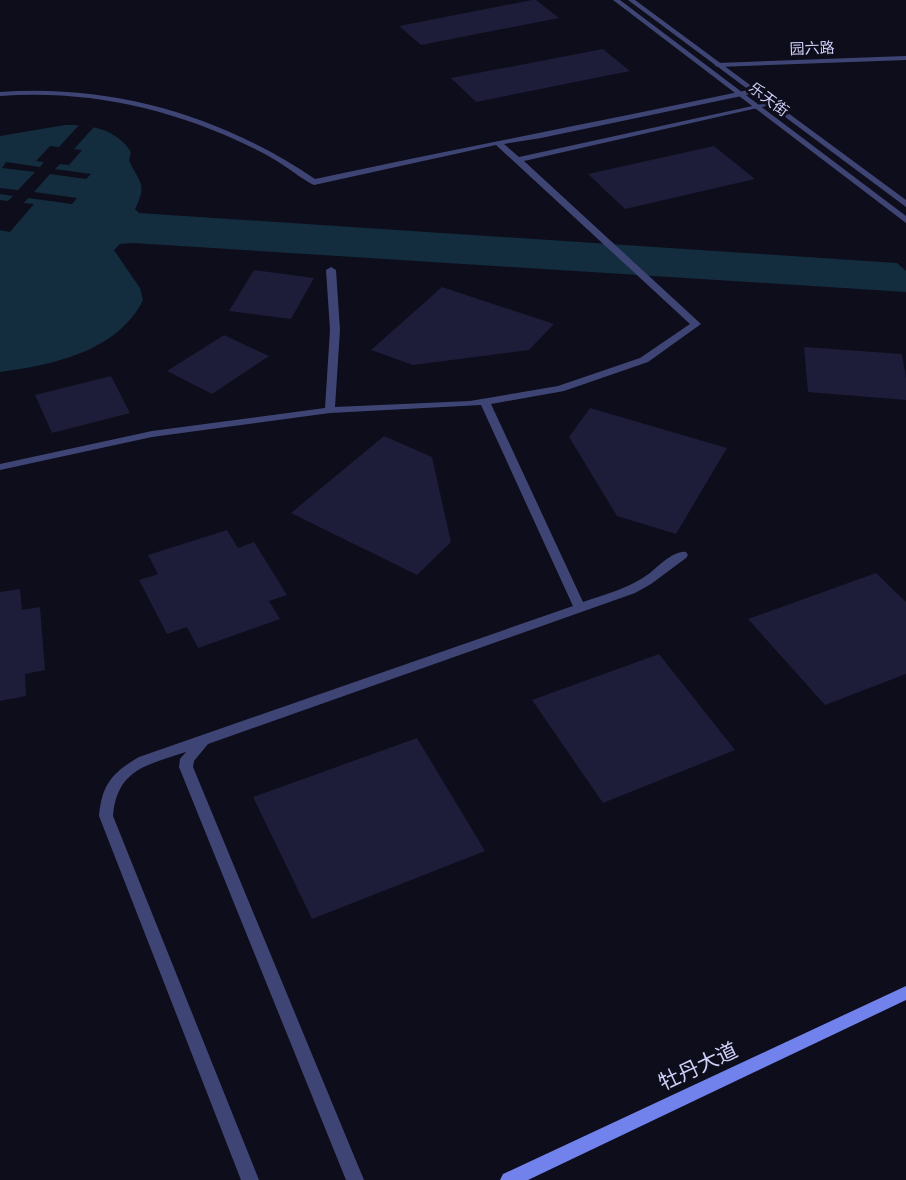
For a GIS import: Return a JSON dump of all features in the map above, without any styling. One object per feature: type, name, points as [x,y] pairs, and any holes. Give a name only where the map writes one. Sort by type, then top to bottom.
[{"type":"main road","name":"牡丹大道","points":[[509,1180],[906,993]]},
{"type":"street","name":"乐天街","points":[[616,0],[906,220]]},
{"type":"street","name":"乐天街","points":[[631,0],[906,204]]},
{"type":"street","name":"园六路","points":[[718,65],[906,58]]},
{"type":"street","points":[[0,94],[47,92],[130,102],[185,118],[242,139],[288,162],[314,182],[498,141],[541,136],[753,91]]},
{"type":"street","points":[[518,160],[771,104]]},
{"type":"street","points":[[0,467],[153,434],[330,410],[485,402],[560,389],[644,360],[696,324],[498,141]]},
{"type":"street","points":[[330,410],[335,330],[331,270]]},
{"type":"street","points":[[485,402],[580,608]]},
{"type":"street","points":[[250,1180],[106,816],[107,800],[117,778],[144,762],[212,737],[631,590],[647,582],[682,555]]},
{"type":"street","points":[[212,737],[192,752],[187,759],[186,767],[355,1180]]},
{"type":"water","points":[[65,125],[93,127],[111,133],[125,144],[131,152],[129,160],[141,183],[141,194],[135,209],[139,213],[897,263],[906,271],[906,292],[120,244],[114,250],[140,288],[143,300],[118,332],[101,343],[62,360],[0,372],[0,136]]},
{"type":"pier","points":[[79,125],[94,127],[74,149],[82,150],[69,165],[60,164],[55,169],[91,174],[86,179],[50,174],[34,192],[77,198],[72,204],[28,198],[24,203],[34,204],[10,232],[0,230],[0,200],[8,201],[13,196],[0,194],[0,188],[18,190],[35,172],[2,168],[6,162],[40,167],[44,162],[36,161],[50,146],[59,147]]},
{"type":"building","points":[[536,0],[559,18],[421,45],[399,26]]},
{"type":"building","points":[[603,49],[630,71],[476,102],[451,78]]},
{"type":"building","points":[[714,146],[755,179],[625,209],[588,174]]},
{"type":"building","points":[[254,270],[314,278],[291,319],[229,311]]},
{"type":"building","points":[[442,287],[554,324],[529,350],[413,365],[371,350]]},
{"type":"building","points":[[224,335],[269,356],[212,394],[167,371]]},
{"type":"building","points":[[804,347],[902,354],[906,378],[906,400],[808,392]]},
{"type":"building","points":[[111,376],[130,413],[52,433],[35,395]]},
{"type":"building","points":[[590,408],[727,448],[676,534],[617,516],[569,437]]},
{"type":"building","points":[[384,436],[432,457],[451,542],[417,575],[291,513]]},
{"type":"building","points":[[227,530],[238,548],[254,542],[287,595],[269,601],[280,619],[198,648],[187,627],[167,634],[139,580],[158,574],[148,555]]},
{"type":"building","points":[[876,573],[906,602],[906,674],[825,705],[748,619]]},
{"type":"building","points":[[20,589],[22,610],[40,607],[45,670],[25,674],[26,696],[0,701],[0,592]]},
{"type":"building","points":[[659,654],[735,750],[603,803],[532,700]]},
{"type":"building","points":[[417,738],[485,851],[312,919],[253,797]]}]
